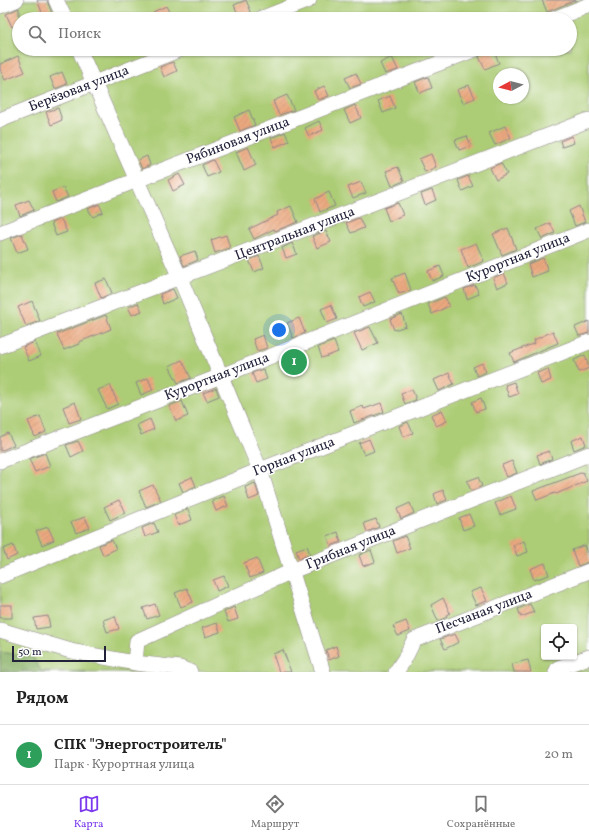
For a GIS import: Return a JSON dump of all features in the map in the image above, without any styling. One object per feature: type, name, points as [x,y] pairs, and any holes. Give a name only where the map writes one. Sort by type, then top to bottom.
[{"type":"street","points":[[0,6],[16,0]]},
{"type":"street","points":[[56,0],[62,12]]},
{"type":"street","points":[[278,12],[309,0]]},
{"type":"street","points":[[572,12],[589,5]]},
{"type":"street","points":[[82,56],[180,278],[260,470],[323,672]]},
{"type":"street","name":"Берёзовая улица","points":[[0,120],[164,56]]},
{"type":"street","name":"Рябиновая улица","points":[[0,233],[458,56]]},
{"type":"street","name":"Центральная улица","points":[[0,346],[589,120]]},
{"type":"street","name":"Курортная улица","points":[[0,461],[222,376],[589,230]]},
{"type":"street","name":"Горная улица","points":[[0,576],[260,470],[589,342]]},
{"type":"street","name":"Грибная улица","points":[[135,663],[137,641],[292,571],[589,454]]},
{"type":"street","name":"Песчаная улица","points":[[396,672],[414,640],[589,571]]},
{"type":"street","points":[[0,630],[70,651],[135,663],[180,668],[190,672]]},
{"type":"street","points":[[556,672],[558,668],[589,657]]},
{"type":"green space","points":[[0,0],[589,0],[589,672],[0,672]]},
{"type":"green space","points":[[0,652],[33,657],[41,671],[86,672],[0,672]]},
{"type":"building","points":[[37,0],[47,0],[51,12],[42,12]]},
{"type":"building","points":[[246,0],[251,12],[237,12],[234,5]]},
{"type":"building","points":[[542,0],[576,0],[547,12]]},
{"type":"building","points":[[166,6],[169,12],[153,12]]},
{"type":"building","points":[[19,8],[19,12],[12,12],[12,27],[6,14]]},
{"type":"building","points":[[18,56],[25,72],[5,80],[0,69],[0,64]]},
{"type":"building","points":[[496,56],[499,63],[485,69],[479,57]]},
{"type":"building","points":[[392,57],[398,70],[385,74],[380,63]]},
{"type":"building","points":[[173,62],[177,71],[164,77],[160,67]]},
{"type":"building","points":[[62,72],[67,84],[55,89],[50,77]]},
{"type":"building","points":[[356,73],[361,84],[350,88],[345,78]]},
{"type":"building","points":[[428,77],[432,88],[420,93],[415,82]]},
{"type":"building","points":[[469,85],[475,98],[463,103],[457,90]]},
{"type":"building","points":[[324,86],[329,96],[318,100],[314,91]]},
{"type":"building","points":[[287,95],[294,110],[279,115],[273,101]]},
{"type":"building","points":[[390,96],[395,108],[383,113],[378,101]]},
{"type":"building","points":[[355,105],[361,118],[350,123],[344,110]]},
{"type":"building","points":[[58,108],[62,120],[51,125],[46,112]]},
{"type":"building","points":[[249,110],[255,125],[240,131],[234,117]]},
{"type":"building","points":[[319,121],[323,130],[309,136],[305,128]]},
{"type":"building","points":[[505,126],[511,138],[495,145],[489,133]]},
{"type":"building","points":[[285,132],[289,141],[275,147],[271,138]]},
{"type":"building","points":[[467,136],[471,146],[459,150],[455,140]]},
{"type":"building","points":[[572,136],[574,143],[562,147],[560,141]]},
{"type":"building","points":[[248,147],[256,165],[244,171],[236,152]]},
{"type":"building","points":[[431,154],[436,167],[425,172],[419,159]]},
{"type":"building","points":[[147,156],[150,165],[142,169],[138,160]]},
{"type":"building","points":[[213,160],[219,172],[207,177],[202,165]]},
{"type":"building","points":[[501,163],[507,174],[496,180],[490,168]]},
{"type":"building","points":[[398,167],[404,181],[392,186],[386,171]]},
{"type":"building","points":[[179,174],[185,185],[173,191],[168,180]]},
{"type":"building","points":[[468,176],[473,186],[462,191],[458,180]]},
{"type":"building","points":[[361,182],[366,193],[353,198],[348,187]]},
{"type":"building","points":[[63,187],[68,197],[56,202],[52,192]]},
{"type":"building","points":[[432,190],[436,200],[425,205],[421,194]]},
{"type":"building","points":[[329,192],[335,206],[320,212],[315,199]]},
{"type":"building","points":[[29,200],[34,210],[20,216],[16,205]]},
{"type":"building","points":[[398,203],[403,215],[389,221],[384,208]]},
{"type":"building","points":[[99,204],[103,212],[93,217],[88,209]]},
{"type":"building","points":[[291,206],[298,222],[275,231],[274,229],[254,239],[249,229],[278,215],[277,212]]},
{"type":"building","points":[[579,206],[585,222],[575,226],[569,211]]},
{"type":"building","points":[[359,218],[364,228],[351,233],[346,223]]},
{"type":"building","points":[[61,219],[67,232],[56,236],[51,223]]},
{"type":"building","points":[[550,223],[555,233],[542,239],[537,229]]},
{"type":"building","points":[[508,228],[516,249],[502,255],[493,234]]},
{"type":"building","points":[[326,231],[331,242],[317,248],[312,236]]},
{"type":"building","points":[[22,234],[28,249],[17,253],[11,238]]},
{"type":"building","points":[[226,235],[230,248],[215,253],[211,240]]},
{"type":"building","points":[[292,243],[297,254],[286,258],[282,248]]},
{"type":"building","points":[[476,243],[484,261],[468,268],[461,249]]},
{"type":"building","points":[[195,251],[198,260],[184,266],[180,256]]},
{"type":"building","points":[[259,256],[264,268],[254,272],[249,260]]},
{"type":"building","points":[[543,258],[548,271],[532,277],[528,264]]},
{"type":"building","points":[[440,266],[444,276],[432,281],[428,271]]},
{"type":"building","points":[[405,273],[411,290],[399,294],[392,278]]},
{"type":"building","points":[[504,273],[508,283],[497,288],[493,278]]},
{"type":"building","points":[[106,279],[112,293],[101,298],[95,283]]},
{"type":"building","points":[[475,285],[479,294],[467,299],[464,289]]},
{"type":"building","points":[[173,289],[177,298],[163,304],[160,294]]},
{"type":"building","points":[[370,292],[375,302],[363,307],[359,297]]},
{"type":"building","points":[[445,297],[449,306],[432,314],[428,304]]},
{"type":"building","points":[[32,301],[40,321],[26,326],[18,307]]},
{"type":"building","points":[[138,303],[142,311],[132,315],[128,307]]},
{"type":"building","points":[[331,305],[337,319],[327,323],[321,309]]},
{"type":"building","points":[[402,314],[406,326],[394,330],[390,319]]},
{"type":"building","points":[[106,315],[111,329],[64,350],[57,334]]},
{"type":"building","points":[[299,318],[305,333],[293,338],[287,323]]},
{"type":"building","points":[[589,321],[589,333],[579,336],[575,327]]},
{"type":"building","points":[[370,327],[378,343],[362,350],[354,333]]},
{"type":"building","points":[[553,331],[558,343],[514,362],[510,353],[535,343],[534,340]]},
{"type":"building","points":[[263,335],[267,348],[257,351],[253,339]]},
{"type":"building","points":[[334,341],[338,352],[322,358],[318,347]]},
{"type":"building","points":[[35,342],[41,356],[29,361],[23,347]]},
{"type":"building","points":[[585,355],[589,368],[579,372],[574,360]]},
{"type":"building","points":[[182,360],[191,378],[178,383],[169,366]]},
{"type":"building","points":[[482,363],[486,372],[477,376],[473,367]]},
{"type":"building","points":[[263,369],[267,379],[256,383],[252,373]]},
{"type":"building","points":[[548,369],[551,380],[541,384],[537,373]]},
{"type":"building","points":[[449,373],[454,384],[439,391],[434,380]]},
{"type":"building","points":[[148,378],[153,390],[141,395],[136,383]]},
{"type":"building","points":[[514,382],[518,394],[509,397],[505,385]]},
{"type":"building","points":[[110,385],[118,404],[107,409],[98,390]]},
{"type":"building","points":[[216,388],[219,396],[207,401],[203,393]]},
{"type":"building","points":[[412,389],[416,400],[405,404],[401,394]]},
{"type":"building","points":[[481,398],[485,409],[476,412],[472,402]]},
{"type":"building","points":[[182,401],[188,416],[176,421],[169,406]]},
{"type":"building","points":[[75,402],[81,419],[69,423],[63,407]]},
{"type":"building","points":[[381,403],[384,412],[354,423],[350,411],[363,406],[364,409]]},
{"type":"building","points":[[442,410],[447,421],[436,426],[431,415]]},
{"type":"building","points":[[40,416],[46,432],[35,437],[28,421]]},
{"type":"building","points":[[150,419],[154,429],[141,435],[137,425]]},
{"type":"building","points":[[408,422],[413,433],[403,437],[399,426]]},
{"type":"building","points":[[8,433],[14,445],[0,451],[0,437]]},
{"type":"building","points":[[583,436],[586,445],[574,450],[571,441]]},
{"type":"building","points":[[369,439],[374,451],[364,455],[359,443]]},
{"type":"building","points":[[78,441],[83,451],[71,457],[66,445]]},
{"type":"building","points":[[549,451],[552,459],[540,464],[537,455]]},
{"type":"building","points":[[45,453],[50,466],[35,472],[29,459]]},
{"type":"building","points":[[512,461],[517,473],[507,477],[502,465]]},
{"type":"building","points":[[583,472],[587,481],[537,500],[533,491]]},
{"type":"building","points":[[192,477],[196,486],[183,492],[179,483]]},
{"type":"building","points":[[478,477],[482,486],[471,491],[467,481]]},
{"type":"building","points":[[255,483],[259,496],[249,500],[245,487]]},
{"type":"building","points":[[153,485],[161,501],[146,507],[139,491]]},
{"type":"building","points":[[443,490],[447,500],[437,504],[434,494]]},
{"type":"building","points":[[224,496],[228,506],[216,511],[212,501]]},
{"type":"building","points":[[511,496],[516,509],[500,515],[495,503]]},
{"type":"building","points":[[119,500],[125,513],[110,520],[104,507]]},
{"type":"building","points":[[410,503],[414,513],[401,519],[397,509]]},
{"type":"building","points":[[188,509],[192,520],[178,525],[174,515]]},
{"type":"building","points":[[469,514],[474,526],[463,530],[459,518]]},
{"type":"building","points":[[85,517],[90,528],[76,533],[71,522]]},
{"type":"building","points":[[376,519],[379,527],[367,532],[364,523]]},
{"type":"building","points":[[154,523],[158,532],[145,537],[142,528]]},
{"type":"building","points":[[48,527],[54,540],[42,545],[36,531]]},
{"type":"building","points":[[338,532],[341,542],[331,546],[327,536]]},
{"type":"building","points":[[405,536],[410,548],[397,553],[393,541]]},
{"type":"building","points":[[112,540],[116,549],[103,555],[99,545]]},
{"type":"building","points":[[524,541],[528,552],[517,556],[513,545]]},
{"type":"building","points":[[13,545],[17,555],[7,560],[3,549]]},
{"type":"building","points":[[585,545],[589,556],[589,562],[578,566],[572,550]]},
{"type":"building","points":[[307,546],[310,554],[299,559],[296,550]]},
{"type":"building","points":[[371,550],[375,562],[363,566],[359,555]]},
{"type":"building","points":[[257,558],[263,573],[250,578],[244,563]]},
{"type":"building","points":[[545,563],[549,575],[534,580],[530,569]]},
{"type":"building","points":[[224,576],[228,586],[217,591],[213,580]]},
{"type":"building","points":[[187,588],[193,602],[181,607],[175,593]]},
{"type":"building","points":[[481,588],[487,601],[476,605],[470,592]]},
{"type":"building","points":[[443,598],[450,613],[446,615],[447,617],[438,621],[431,605]]},
{"type":"building","points":[[155,604],[159,615],[147,619],[143,608]]},
{"type":"building","points":[[530,604],[534,612],[521,617],[518,609]]},
{"type":"building","points":[[0,605],[12,605],[12,618],[0,618]]},
{"type":"building","points":[[234,607],[238,619],[228,622],[224,612]]},
{"type":"building","points":[[48,616],[50,627],[36,629],[34,618]]},
{"type":"building","points":[[115,616],[119,629],[107,632],[103,620]]},
{"type":"building","points":[[406,621],[410,631],[398,636],[393,626]]},
{"type":"building","points":[[217,623],[220,632],[205,637],[202,628]]},
{"type":"building","points":[[455,634],[459,642],[445,649],[440,639]]},
{"type":"building","points":[[336,646],[339,656],[329,660],[326,650]]},
{"type":"building","points":[[283,650],[291,672],[279,672],[273,654]]},
{"type":"building","points":[[528,660],[531,672],[514,672],[512,664]]},
{"type":"place","name":"СПК \"Энергостроитель\"","points":[[294,362]]}]
